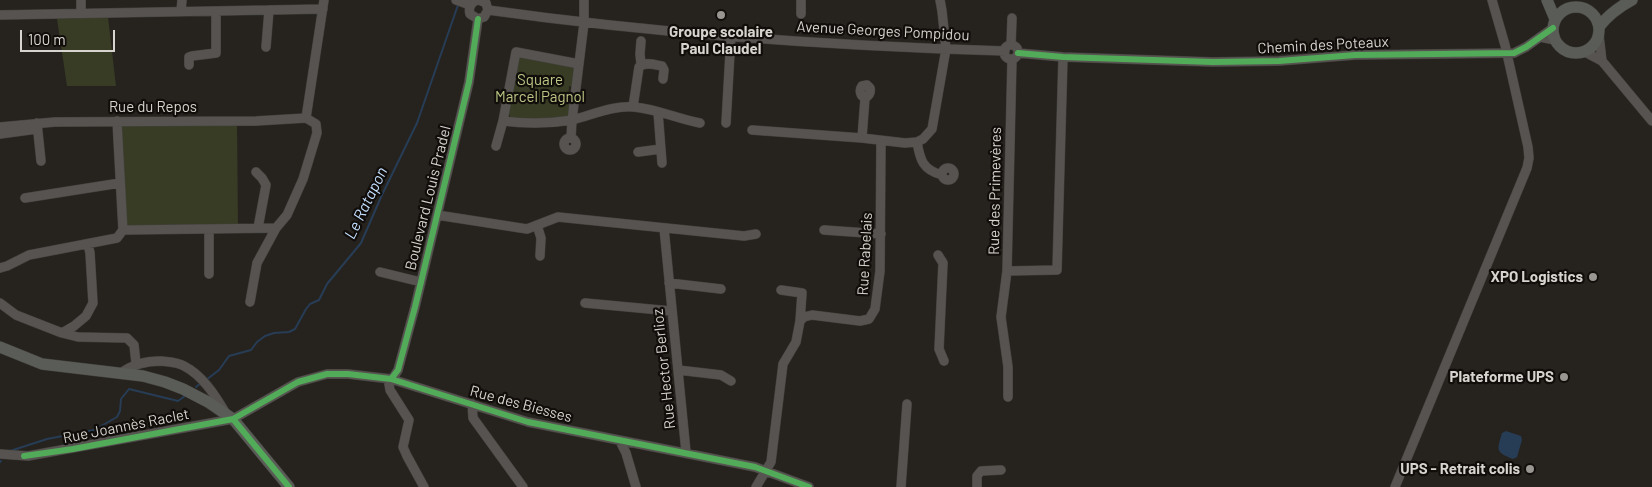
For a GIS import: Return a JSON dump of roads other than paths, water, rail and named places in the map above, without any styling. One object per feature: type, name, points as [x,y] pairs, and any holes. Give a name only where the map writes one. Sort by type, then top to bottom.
[{"type":"main road","points":[[1547,0],[1554,23],[1555,40],[1559,46],[1571,53],[1585,52],[1591,48],[1596,42],[1606,18],[1632,0]]},
{"type":"main road","points":[[1553,0],[1567,8]]},
{"type":"main road","points":[[1554,23],[1558,14],[1567,8],[1580,7],[1592,13],[1598,22],[1599,31]]},
{"type":"main road","points":[[1592,13],[1620,7]]},
{"type":"main road","points":[[0,347],[42,364],[143,376],[174,385],[208,402],[230,416],[289,487]]},
{"type":"street","points":[[81,0],[81,14]]},
{"type":"street","points":[[181,11],[182,0]]},
{"type":"street","points":[[571,138],[584,23],[584,0]]},
{"type":"street","points":[[800,0],[801,14]]},
{"type":"street","points":[[752,130],[905,143],[917,142],[923,139],[932,129],[946,49],[940,0]]},
{"type":"street","points":[[1395,487],[1527,168],[1529,158],[1528,146],[1492,0]]},
{"type":"street","points":[[469,2],[486,3],[488,10],[484,17],[478,19],[470,14],[469,2]]},
{"type":"street","points":[[0,15],[269,10],[324,4],[306,118],[316,124],[317,133],[303,179],[288,215],[276,228],[257,263],[250,302]]},
{"type":"street","points":[[266,47],[269,10]]},
{"type":"street","name":"Avenue Georges Pompidou","points":[[488,10],[584,23],[731,36],[946,49],[1008,48]]},
{"type":"street","points":[[188,65],[189,57],[216,53],[216,11]]},
{"type":"street","points":[[1012,18],[1006,56],[1063,57]]},
{"type":"street","name":"Boulevard Louis Pradel","points":[[391,379],[398,370],[421,282],[469,82],[478,19]]},
{"type":"street","name":"Chemin des Poteaux","points":[[1063,57],[1213,62],[1279,61],[1355,55],[1506,53],[1519,51],[1540,37],[1554,23]]},
{"type":"street","points":[[1599,31],[1602,61]]},
{"type":"street","points":[[726,123],[731,36]]},
{"type":"street","points":[[1540,37],[1555,40]]},
{"type":"street","points":[[633,107],[641,64],[642,41]]},
{"type":"street","points":[[496,146],[503,121],[516,52],[579,64]]},
{"type":"street","points":[[1585,52],[1602,61],[1652,121]]},
{"type":"street","name":"Rue des Primevères","points":[[1015,56],[1007,271],[1057,270],[1063,57]]},
{"type":"street","points":[[641,64],[662,66],[664,70],[663,80]]},
{"type":"street","points":[[862,138],[865,98]]},
{"type":"street","points":[[503,121],[550,124],[612,109],[633,107],[700,123]]},
{"type":"street","points":[[658,112],[662,163]]},
{"type":"street","name":"Rue du Repos","points":[[0,127],[117,121],[256,121],[306,118]]},
{"type":"street","points":[[0,268],[29,255],[117,238],[123,230],[117,121]]},
{"type":"street","points":[[0,134],[37,126],[41,161]]},
{"type":"street","name":"Rue Rabelais","points":[[800,321],[804,316],[812,315],[860,321],[869,320],[876,310],[880,271],[881,141]]},
{"type":"street","points":[[917,142],[919,157],[923,163],[932,172],[942,175]]},
{"type":"street","points":[[638,152],[661,150]]},
{"type":"street","points":[[256,172],[266,184],[258,228]]},
{"type":"street","points":[[25,198],[120,183]]},
{"type":"street","points":[[437,215],[527,229],[558,217],[744,236],[756,234]]},
{"type":"street","points":[[537,225],[541,238],[540,256]]},
{"type":"street","points":[[123,230],[276,228]]},
{"type":"street","name":"Rue Hector Berlioz","points":[[664,228],[686,452]]},
{"type":"street","points":[[208,229],[210,274]]},
{"type":"street","points":[[824,230],[881,234]]},
{"type":"street","points":[[62,333],[86,316],[93,303],[88,245]]},
{"type":"street","points":[[938,256],[943,263],[939,349],[944,362]]},
{"type":"street","points":[[1007,271],[1001,317],[1008,367],[1008,397]]},
{"type":"street","points":[[380,272],[421,282]]},
{"type":"street","points":[[669,283],[721,289]]},
{"type":"street","points":[[756,487],[771,462],[783,364],[796,342],[800,321],[802,293],[781,290]]},
{"type":"street","points":[[0,303],[16,315],[62,333],[97,338],[127,338],[134,345],[136,364]]},
{"type":"street","points":[[585,303],[671,311]]},
{"type":"street","points":[[121,373],[136,364],[154,361],[174,362],[184,366],[213,392],[230,416]]},
{"type":"street","points":[[678,370],[721,375],[731,381]]},
{"type":"street","name":"Rue des Biesses","points":[[230,416],[310,378],[327,374],[368,375],[391,379],[528,422],[620,441],[686,452],[767,471],[809,487]]},
{"type":"street","points":[[391,379],[389,384],[390,390],[409,420],[403,447],[424,487]]},
{"type":"street","points":[[472,404],[473,418],[523,487]]},
{"type":"street","points":[[901,487],[907,404]]},
{"type":"street","name":"Rue Joannès Raclet","points":[[0,454],[28,456],[230,416]]},
{"type":"street","points":[[620,441],[626,453],[636,487]]},
{"type":"street","points":[[977,487],[977,476],[981,471],[1001,470]]},
{"type":"water","points":[[1506,431],[1521,436],[1522,440],[1517,457],[1513,459],[1499,450],[1502,433]]},
{"type":"waterway","name":"Le Ratapon","points":[[206,380],[219,370],[229,356],[251,350],[265,336],[289,332],[295,329],[306,309],[310,304],[319,300],[327,284],[361,243],[417,123],[458,5]]},
{"type":"waterway","name":"Le Ratapon","points":[[196,387],[201,383]]},
{"type":"waterway","name":"Le Ratapon","points":[[10,451],[47,439],[94,430],[117,417],[120,411],[121,399],[129,389],[178,401],[185,396]]},
{"type":"place","name":"Groupe scolaire Paul Claudel","points":[[721,15]]},
{"type":"place","name":"XPO Logistics","points":[[1593,277]]},
{"type":"place","name":"Plateforme UPS","points":[[1564,377]]},
{"type":"place","name":"UPS - Retrait colis","points":[[1530,469]]},
{"type":"park label","name":"Square Marcel Pagnol","points":[[540,88]]}]
